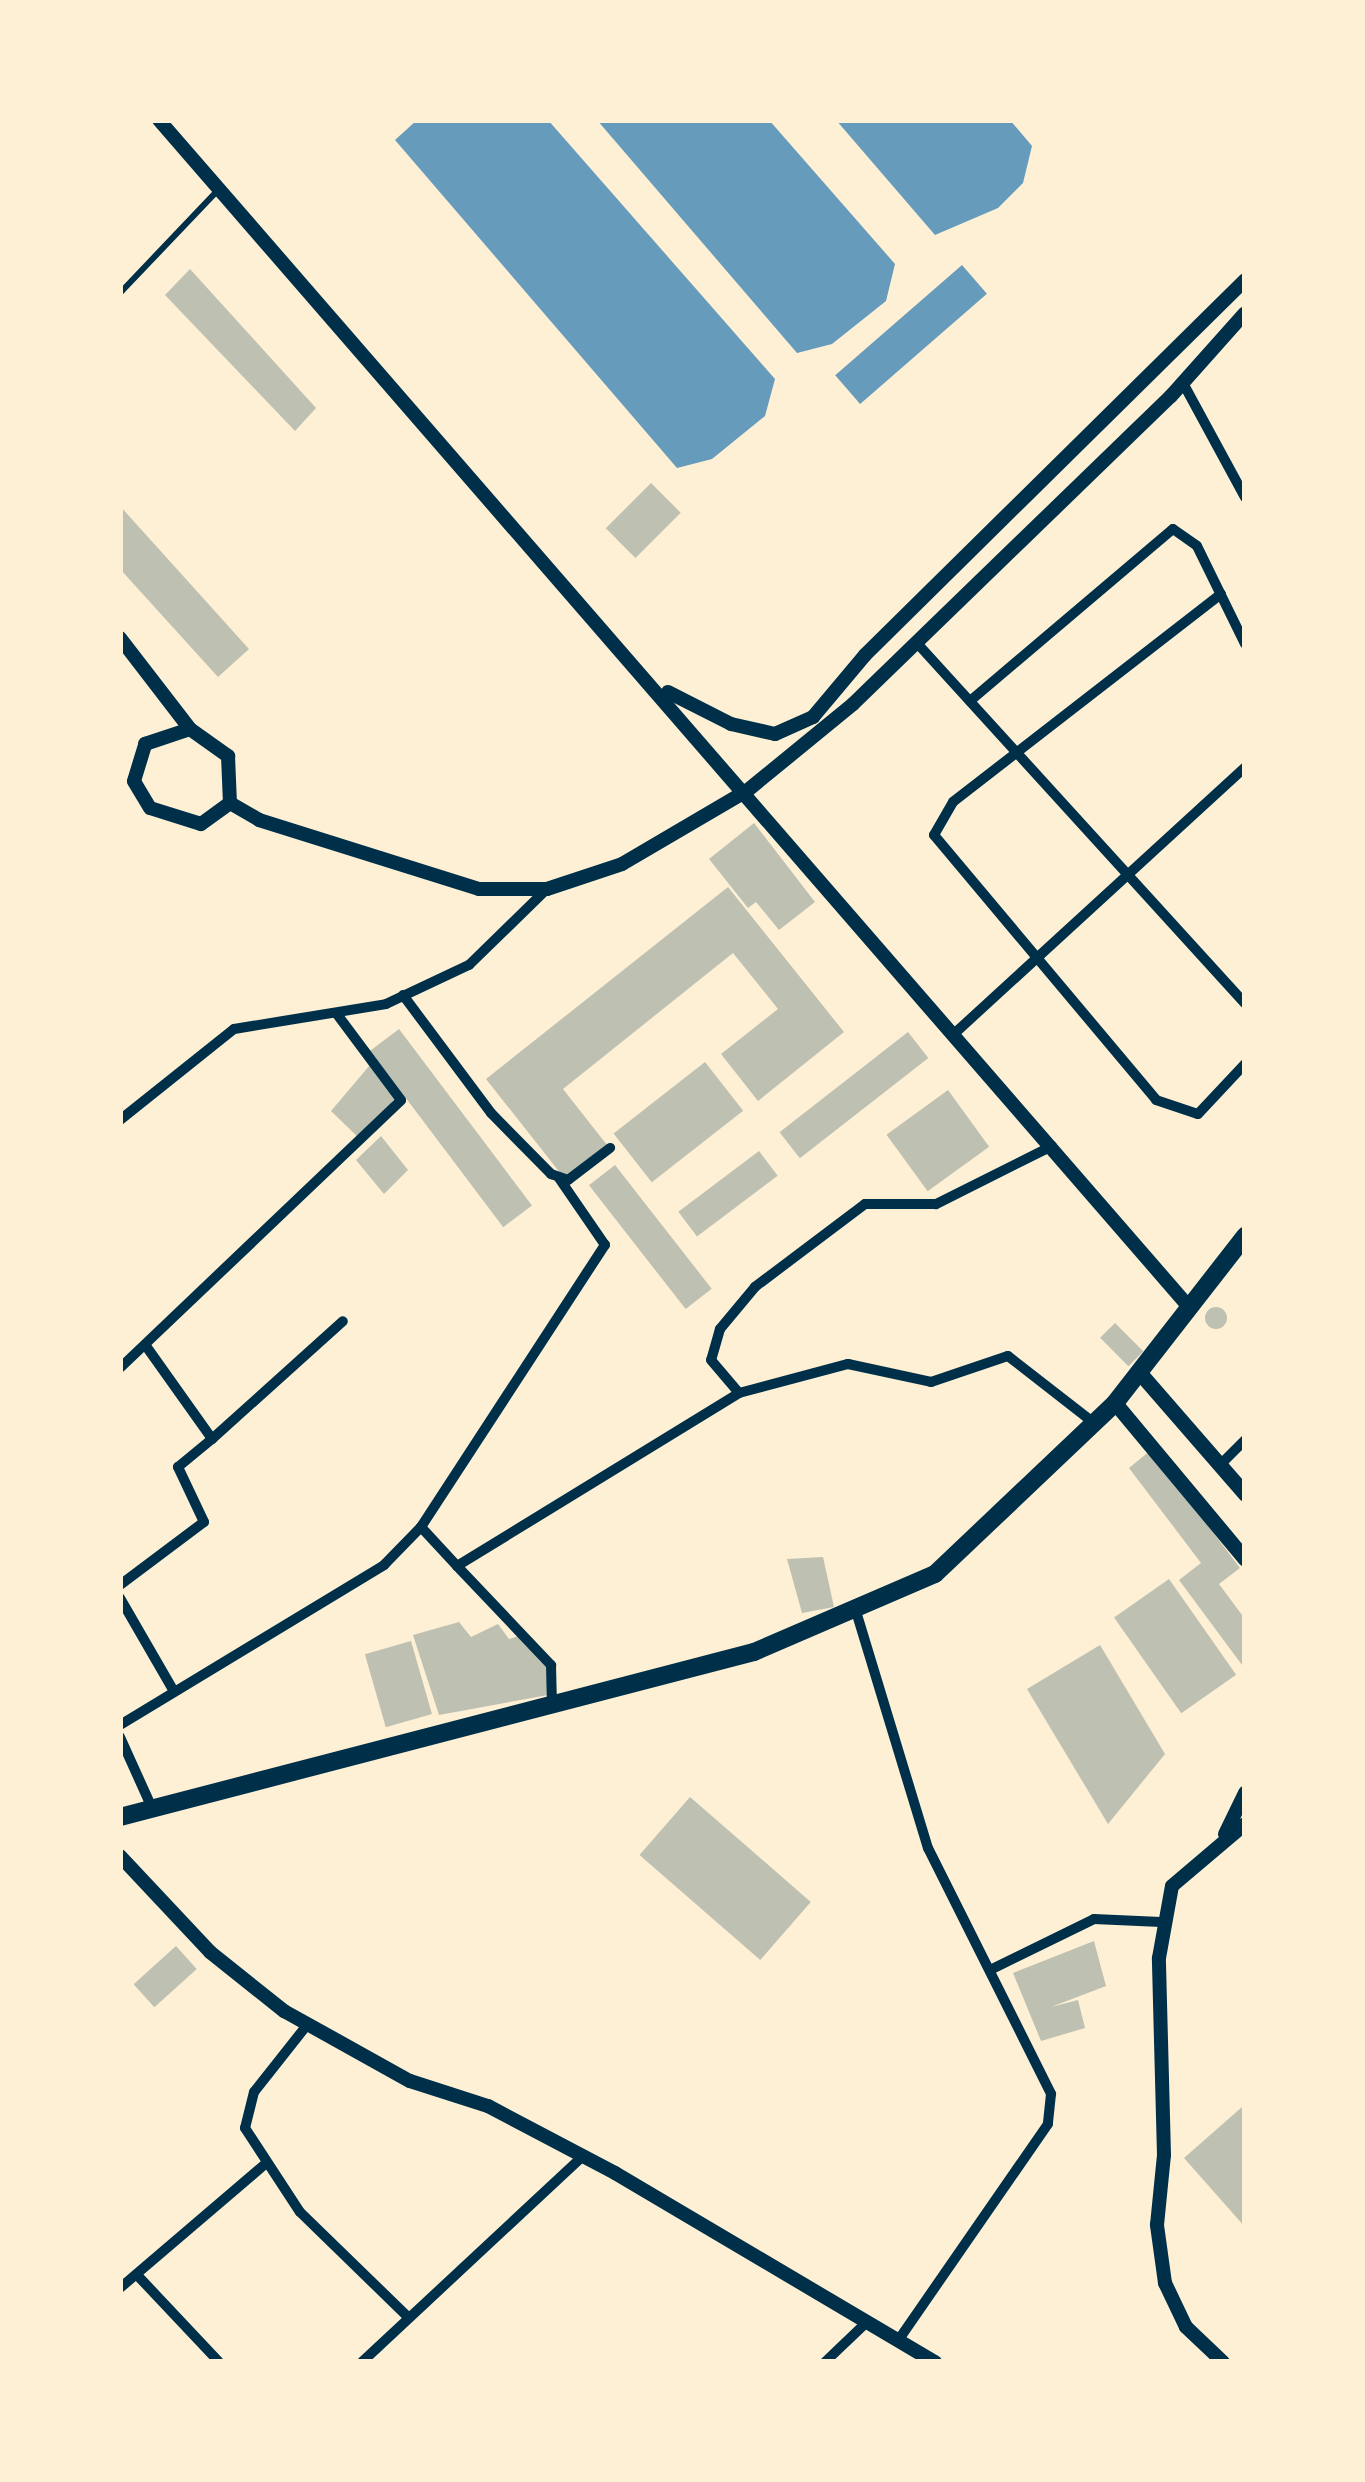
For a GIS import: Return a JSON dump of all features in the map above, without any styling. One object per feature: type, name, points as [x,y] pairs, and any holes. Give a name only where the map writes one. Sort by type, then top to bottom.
[{"type":"main road","points":[[120,1817],[754,1652],[935,1574],[1115,1403],[1245,1236]]},
{"type":"main road","points":[[1139,1372],[1245,1494]]},
{"type":"main road","points":[[1115,1403],[1245,1559]]},
{"type":"street","points":[[160,120],[748,790],[1189,1307]]},
{"type":"street","points":[[649,679],[731,724],[775,734],[813,717],[865,655],[1245,280]]},
{"type":"street","points":[[230,803],[259,820],[479,889],[547,889],[622,864],[748,790],[916,642],[1183,383],[1245,313]]},
{"type":"street","points":[[1183,383],[1245,497]]},
{"type":"street","points":[[970,700],[1173,529],[1189,534],[1245,644]]},
{"type":"street","points":[[1221,594],[953,802],[934,835],[1034,962],[1171,1111],[1198,1114],[1245,1064]]},
{"type":"street","points":[[120,638],[190,729],[228,756],[230,803]]},
{"type":"street","points":[[916,642],[1133,872],[1245,1003]]},
{"type":"street","points":[[120,792],[134,781],[145,745],[190,729]]},
{"type":"street","points":[[955,1033],[1245,767]]},
{"type":"street","points":[[134,781],[150,808],[182,822],[201,824],[230,803]]},
{"type":"street","points":[[120,1120],[234,1029],[337,1014],[403,995],[469,965],[547,889]]},
{"type":"street","points":[[120,1725],[172,1688],[384,1565],[421,1527],[605,1245],[559,1178],[491,1113],[403,995]]},
{"type":"street","points":[[120,1368],[401,1100],[337,1014]]},
{"type":"street","points":[[739,1393],[718,1373],[712,1345],[755,1287],[865,1204],[937,1204],[1052,1146]]},
{"type":"street","points":[[559,1178],[568,1180],[610,1148]]},
{"type":"street","points":[[120,1585],[204,1522],[178,1467],[343,1321]]},
{"type":"street","points":[[146,1346],[212,1439]]},
{"type":"street","points":[[457,1566],[739,1393],[848,1364],[931,1382],[1008,1356],[1094,1424]]},
{"type":"street","points":[[1220,1466],[1245,1440]]},
{"type":"street","points":[[421,1527],[551,1665],[552,1708]]},
{"type":"street","points":[[120,1598],[172,1688]]},
{"type":"street","points":[[855,1608],[928,1848],[1047,2081],[1052,2109],[898,2341]]},
{"type":"street","points":[[120,1737],[152,1808]]},
{"type":"street","points":[[1225,1834],[1245,1793]]},
{"type":"street","points":[[1223,2362],[1186,2326],[1165,2283],[1157,2224],[1164,2155],[1161,1922],[1172,1886],[1225,1834],[1245,1824]]},
{"type":"street","points":[[120,1856],[210,1952],[308,2025],[410,2081],[488,2106],[583,2156],[935,2362]]},
{"type":"street","points":[[991,1970],[1094,1919],[1161,1922]]},
{"type":"street","points":[[308,2025],[244,2115],[264,2165],[300,2212],[406,2316]]},
{"type":"street","points":[[362,2362],[406,2316],[583,2156]]},
{"type":"street","points":[[120,2288],[264,2165]]},
{"type":"street","points":[[138,2276],[219,2362]]},
{"type":"street","points":[[825,2362],[866,2323]]},
{"type":"lane","points":[[120,293],[218,190]]},
{"type":"water","points":[[417,120],[548,120],[775,379],[765,416],[712,459],[677,468],[395,140]]},
{"type":"water","points":[[597,120],[769,120],[895,264],[886,301],[832,344],[797,353]]},
{"type":"water","points":[[836,120],[1010,120],[1032,146],[1023,183],[998,208],[935,235]]},
{"type":"water","points":[[962,265],[987,294],[860,404],[835,375]]},
{"type":"building","points":[[190,269],[316,408],[295,431],[165,295]]},
{"type":"building","points":[[651,483],[681,513],[635,558],[606,528]]},
{"type":"building","points":[[120,506],[249,649],[218,677],[120,569]]},
{"type":"building","points":[[754,823],[815,902],[779,930],[756,902],[748,908],[709,859]]},
{"type":"building","points":[[728,887],[844,1032],[758,1101],[721,1054],[778,1009],[733,953],[563,1089],[607,1145],[565,1179],[486,1079]]},
{"type":"building","points":[[399,1029],[532,1205],[503,1227],[370,1051]]},
{"type":"building","points":[[908,1032],[928,1058],[800,1158],[780,1132]]},
{"type":"building","points":[[705,1062],[743,1111],[652,1182],[614,1133]]},
{"type":"building","points":[[370,1065],[395,1098],[362,1141],[331,1111]]},
{"type":"building","points":[[948,1090],[989,1147],[928,1191],[887,1135]]},
{"type":"building","points":[[381,1136],[408,1170],[384,1194],[356,1160]]},
{"type":"building","points":[[759,1151],[778,1176],[697,1237],[678,1212]]},
{"type":"building","points":[[615,1165],[712,1289],[686,1309],[589,1185]]},
{"type":"building","points":[[1216,1307],[1227,1318],[1216,1329],[1205,1318]]},
{"type":"building","points":[[1115,1323],[1143,1351],[1128,1366],[1100,1338]]},
{"type":"building","points":[[1151,1450],[1240,1568],[1219,1584],[1245,1619],[1245,1669],[1179,1580],[1201,1563],[1129,1468]]},
{"type":"building","points":[[823,1557],[834,1607],[802,1613],[787,1559]]},
{"type":"building","points":[[1169,1579],[1236,1675],[1181,1713],[1114,1617]]},
{"type":"building","points":[[459,1622],[471,1637],[498,1624],[509,1639],[519,1636],[549,1668],[548,1695],[439,1715],[413,1635]]},
{"type":"building","points":[[411,1641],[432,1714],[386,1727],[365,1654]]},
{"type":"building","points":[[1100,1645],[1165,1754],[1108,1824],[1027,1689]]},
{"type":"building","points":[[690,1797],[811,1902],[760,1960],[639,1855]]},
{"type":"building","points":[[1094,1941],[1106,1986],[1051,2007],[1078,2000],[1085,2028],[1041,2041],[1013,1973]]},
{"type":"building","points":[[176,1946],[197,1969],[154,2007],[134,1984]]},
{"type":"building","points":[[1242,2107],[1245,2111],[1245,2227],[1184,2158]]}]
